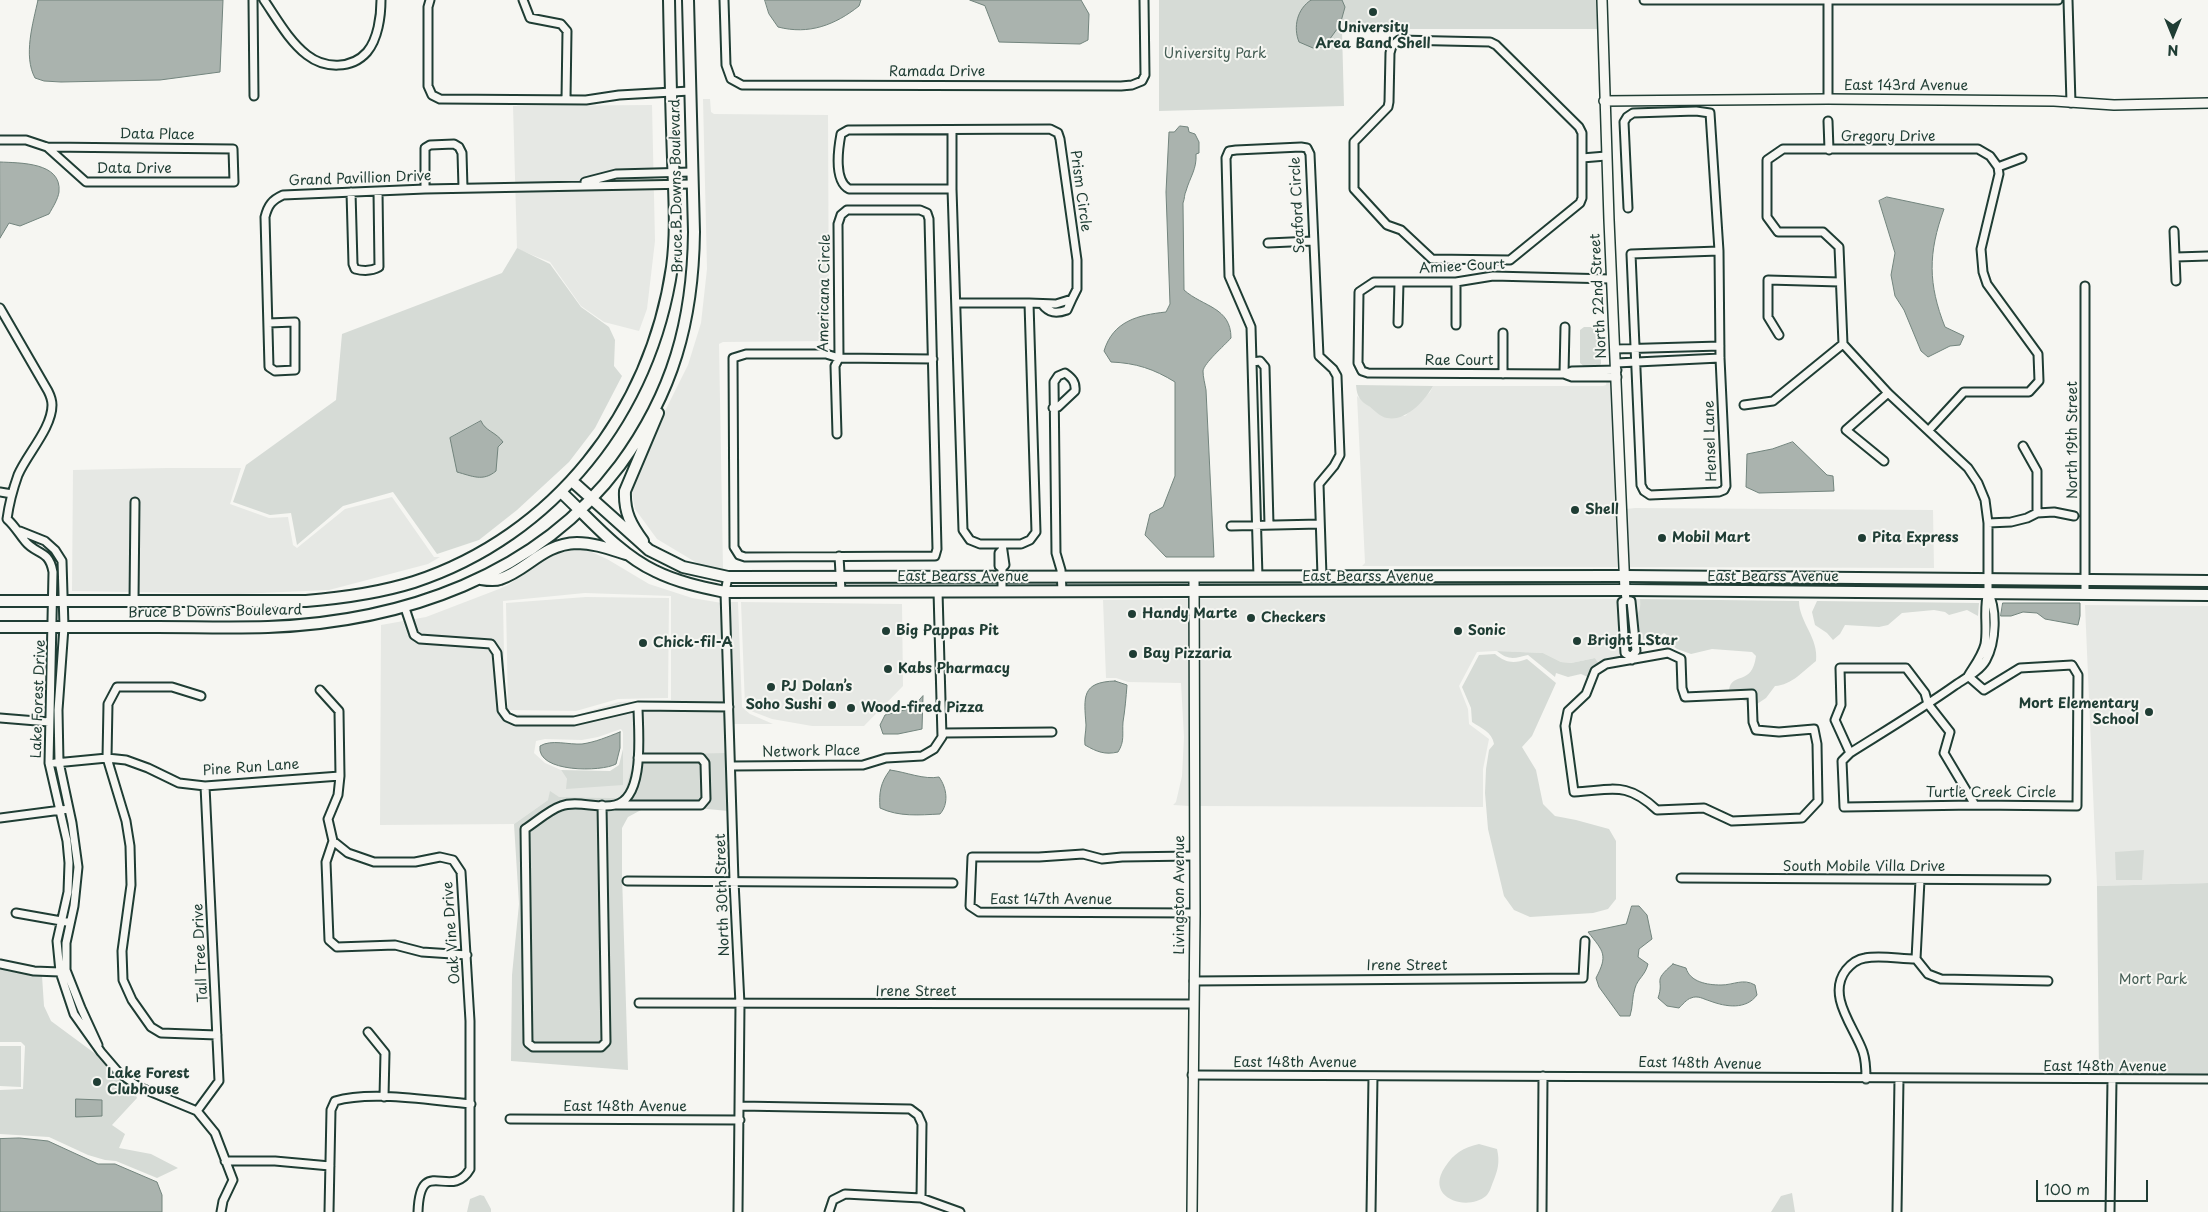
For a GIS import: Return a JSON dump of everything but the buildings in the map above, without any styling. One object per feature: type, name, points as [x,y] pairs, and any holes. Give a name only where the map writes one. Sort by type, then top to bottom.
[{"type":"main road","name":"Bruce B Downs Boulevard","points":[[0,601],[306,601],[338,598],[383,590],[414,582],[452,567],[476,554],[505,538],[561,492],[611,432],[641,378],[661,324],[672,265],[675,229],[669,0]]},
{"type":"main road","name":"Bruce B Downs Boulevard","points":[[0,627],[268,627],[340,621],[405,608],[480,579],[520,557],[553,534],[580,510],[636,443],[666,388],[684,330],[694,266],[688,0]]},
{"type":"main road","points":[[649,550],[627,515],[624,504],[625,491],[655,424],[666,388]]},
{"type":"main road","name":"East Bearss Avenue","points":[[572,481],[649,550],[683,567],[728,576],[840,577],[1002,573],[1062,577],[1625,576],[2085,579],[2208,582]]},
{"type":"main road","name":"East Bearss Avenue","points":[[561,492],[631,556],[674,580],[725,592],[1194,591],[1626,595],[1844,591],[2208,595]]},
{"type":"main road","points":[[480,579],[499,580],[546,551],[562,545],[577,543],[596,545],[631,556]]},
{"type":"main road","points":[[1844,578],[1844,591]]},
{"type":"main road","points":[[2128,580],[2128,594]]},
{"type":"street","points":[[253,0],[254,96]]},
{"type":"street","points":[[264,0],[295,44],[308,56],[321,63],[335,66],[349,64],[368,51],[381,17],[381,0]]},
{"type":"street","points":[[430,0],[428,7],[428,86],[432,95],[440,99],[586,100],[619,95],[690,91]]},
{"type":"street","points":[[523,0],[530,18],[561,24],[567,31],[566,99]]},
{"type":"street","name":"Ramada Drive","points":[[724,0],[726,65],[731,79],[742,85],[1101,86],[1132,85],[1142,81],[1145,68],[1144,0]]},
{"type":"street","name":"North 22nd Street","points":[[1602,0],[1606,156],[1626,595]]},
{"type":"street","points":[[1644,0],[2058,0]]},
{"type":"street","points":[[2068,0],[2071,103]]},
{"type":"street","points":[[1828,1],[1828,99]]},
{"type":"street","points":[[1399,40],[1485,41],[1496,45],[1579,127],[1582,133],[1582,158],[1582,198],[1580,203],[1514,257],[1504,261],[1432,259],[1401,230],[1387,225],[1354,190],[1354,142],[1388,107],[1390,102],[1390,53],[1392,46],[1399,40]]},
{"type":"street","name":"East 143rd Avenue","points":[[1604,101],[1828,99],[2054,101],[2114,105],[2208,103]]},
{"type":"street","name":"Hensel Lane","points":[[1710,100],[1719,251],[1720,358],[1726,486],[1724,490],[1719,492],[1650,495],[1644,491],[1642,485],[1634,362],[1630,254],[1719,251]]},
{"type":"street","points":[[1628,208],[1624,122],[1627,117],[1632,113],[1696,111],[1710,113]]},
{"type":"street","points":[[1828,121],[1829,150]]},
{"type":"street","name":"Prism Circle","points":[[952,189],[849,189],[843,186],[840,179],[841,134],[848,130],[1050,129],[1058,133],[1077,260],[1077,289],[1067,310],[1060,313],[1051,312],[1042,304],[956,303]]},
{"type":"street","points":[[952,130],[952,189],[964,530],[970,540],[980,544],[1002,547],[1021,544],[1030,540],[1036,532],[1029,304]]},
{"type":"street","points":[[0,140],[26,140],[47,147]]},
{"type":"street","points":[[425,189],[425,148],[430,145],[454,144],[459,147],[462,153],[463,188]]},
{"type":"street","name":"Seaford Circle","points":[[1258,577],[1250,322],[1229,276],[1226,158],[1229,151],[1301,146],[1307,148],[1310,154],[1318,352],[1320,359],[1334,369],[1337,376],[1340,455],[1334,466],[1319,484],[1322,576]]},
{"type":"street","name":"Data Drive","points":[[47,147],[86,182],[234,182]]},
{"type":"street","name":"Data Place","points":[[47,147],[233,149],[234,182]]},
{"type":"street","name":"Gregory Drive","points":[[1843,344],[1839,247],[1823,232],[1778,232],[1767,217],[1767,160],[1783,149],[1978,149],[1990,156],[1998,167]]},
{"type":"street","points":[[1582,158],[1606,156]]},
{"type":"street","points":[[1929,430],[1964,392],[2029,392],[2039,381],[2038,354],[1987,284],[1981,265],[1981,250],[1998,181],[1998,167],[2022,158]]},
{"type":"street","name":"Grand Pavillion Drive","points":[[575,185],[616,174],[692,172]]},
{"type":"street","name":"Grand Pavillion Drive","points":[[268,323],[295,322],[295,370],[275,371],[270,367],[268,323],[264,217],[268,206],[276,198],[283,195],[425,189],[692,184]]},
{"type":"street","points":[[351,192],[355,269],[375,270],[379,268],[378,191]]},
{"type":"street","name":"Americana Circle","points":[[847,210],[920,210],[927,213],[929,219],[933,360],[935,556],[745,557],[739,555],[734,547],[733,358],[746,354],[826,354],[839,358],[838,224],[841,215],[847,210]]},
{"type":"street","points":[[2174,231],[2176,281]]},
{"type":"street","points":[[1268,243],[1313,241]]},
{"type":"street","points":[[2176,257],[2208,256]]},
{"type":"street","name":"Amiee Court","points":[[1358,363],[1359,292],[1374,282],[1456,282],[1493,276],[1611,279]]},
{"type":"street","points":[[1779,335],[1768,317],[1768,280],[1840,282]]},
{"type":"street","points":[[1398,323],[1399,282]]},
{"type":"street","points":[[1456,282],[1456,325]]},
{"type":"street","name":"North 19th Street","points":[[2085,286],[2085,593]]},
{"type":"street","points":[[0,308],[48,391],[52,403],[52,411],[43,432],[19,473],[7,519],[20,531],[44,541],[55,550],[62,561],[59,601]]},
{"type":"street","points":[[1564,374],[1565,327]]},
{"type":"street","points":[[1503,334],[1503,374]]},
{"type":"street","points":[[1744,405],[1773,401],[1843,344],[1888,393],[1969,469],[1985,500],[1988,523],[1988,592],[1984,646],[1981,657],[1968,676],[1928,704],[1850,753],[1835,720],[1841,705],[1840,668],[1906,668],[1925,693],[1928,704],[1950,732],[1944,753],[1975,804]]},
{"type":"street","points":[[1615,349],[1720,346]]},
{"type":"street","points":[[837,434],[835,366],[839,358],[933,360]]},
{"type":"street","points":[[1634,362],[1720,358]]},
{"type":"street","points":[[1252,362],[1260,361],[1265,368],[1269,525]]},
{"type":"street","name":"Rae Court","points":[[1358,363],[1362,371],[1368,373],[1564,374],[1572,377],[1617,370],[1634,362]]},
{"type":"street","points":[[1053,408],[1058,407],[1075,391],[1076,385],[1066,373],[1058,376],[1054,382],[1053,408],[1056,552],[1062,577],[1062,591]]},
{"type":"street","points":[[1884,461],[1846,430],[1888,393]]},
{"type":"street","points":[[2023,446],[2037,471],[2037,513]]},
{"type":"street","points":[[0,492],[12,494]]},
{"type":"street","points":[[134,601],[135,502]]},
{"type":"street","points":[[1988,523],[2011,522],[2037,513],[2054,512],[2074,516]]},
{"type":"street","points":[[1231,526],[1320,524]]},
{"type":"street","points":[[20,531],[25,542],[44,553],[51,562],[59,601]]},
{"type":"street","points":[[1002,547],[999,553],[1002,591]]},
{"type":"street","points":[[839,556],[841,591]]},
{"type":"street","name":"North 30th Street","points":[[728,576],[725,592],[732,766],[734,881],[740,1004],[738,1212]]},
{"type":"street","name":"Livingston Avenue","points":[[1192,1212],[1195,913],[1193,856],[1194,577]]},
{"type":"street","points":[[938,591],[942,737]]},
{"type":"street","points":[[1626,595],[1622,602],[1625,654],[1632,658],[1668,653],[1681,659],[1682,688],[1685,696],[1752,694],[1753,722],[1756,730],[1779,732],[1814,729],[1817,744],[1818,801],[1802,818],[1732,821],[1704,808],[1657,810],[1642,797],[1626,789],[1574,792],[1565,726],[1568,711],[1586,694],[1595,672],[1606,664],[1632,658],[1636,651],[1631,601],[1626,595]]},
{"type":"street","name":"Lake Forest Drive","points":[[59,601],[59,762],[78,867],[67,922],[57,941],[60,972],[74,1014],[101,1052],[119,1073],[139,1087],[197,1111],[215,1133],[225,1161],[231,1171],[232,1180],[223,1201],[221,1212]]},
{"type":"street","points":[[405,608],[414,635],[420,639],[491,644],[497,653],[502,710],[508,717],[516,720],[574,721],[638,706],[729,707]]},
{"type":"street","name":"Lake Forest Drive","points":[[59,627],[49,722],[49,763],[67,841],[69,863],[66,970],[101,1052]]},
{"type":"street","name":"Turtle Creek Circle","points":[[1850,753],[1842,762],[1844,807],[1975,804],[2077,806],[2078,675],[2072,665],[2020,668],[1984,690],[1968,676]]},
{"type":"street","points":[[201,696],[172,687],[117,687],[108,704],[108,758],[126,821],[130,846],[131,885],[122,951],[123,980],[132,1000],[151,1027],[161,1033],[217,1035]]},
{"type":"street","points":[[320,690],[339,711],[340,776],[338,795],[328,820],[333,841],[326,862],[329,940],[337,947],[395,945],[422,952],[467,955]]},
{"type":"street","points":[[616,805],[626,798],[634,787],[638,772],[638,706]]},
{"type":"street","points":[[0,718],[49,722]]},
{"type":"street","points":[[942,737],[944,733],[1052,732]]},
{"type":"street","name":"Network Place","points":[[732,766],[863,766],[886,758],[922,756],[934,749],[942,737]]},
{"type":"street","name":"Pine Run Lane","points":[[49,763],[108,758],[126,760],[179,783],[205,786],[340,776]]},
{"type":"street","points":[[602,805],[606,1042],[601,1047],[533,1048],[528,1043],[525,829],[562,806],[602,805],[701,805],[706,799],[705,763],[701,758],[638,758]]},
{"type":"street","name":"Tall Tree Drive","points":[[197,1111],[219,1081],[205,786]]},
{"type":"street","points":[[0,818],[59,812],[69,809]]},
{"type":"street","name":"Oak Vine Drive","points":[[333,841],[348,854],[374,862],[415,862],[440,857],[453,860],[460,872],[470,1021],[470,1169],[465,1177],[455,1182],[429,1181],[422,1185],[419,1194],[418,1212]]},
{"type":"street","name":"East 147th Avenue","points":[[1193,856],[1102,859],[1083,854],[972,857],[970,906],[979,912],[1195,913]]},
{"type":"street","name":"South Mobile Villa Drive","points":[[1681,878],[2046,880]]},
{"type":"street","points":[[1920,880],[1916,959],[1928,974],[1941,979],[2048,981]]},
{"type":"street","points":[[627,881],[953,883]]},
{"type":"street","points":[[16,913],[67,922]]},
{"type":"street","name":"Irene Street","points":[[1194,981],[1583,978],[1585,941]]},
{"type":"street","points":[[1866,1079],[1862,1050],[1844,1012],[1840,981],[1849,967],[1863,958],[1916,959]]},
{"type":"street","points":[[0,964],[34,971],[60,972]]},
{"type":"street","name":"Irene Street","points":[[638,1003],[1194,1004]]},
{"type":"street","points":[[368,1032],[385,1054],[384,1097]]},
{"type":"street","name":"East 148th Avenue","points":[[1192,1075],[2208,1079]]},
{"type":"street","points":[[1371,1212],[1373,1076]]},
{"type":"street","points":[[1542,1076],[1542,1212]]},
{"type":"street","points":[[1898,1212],[1899,1079]]},
{"type":"street","points":[[2110,1212],[2112,1080]]},
{"type":"street","points":[[329,1212],[330,1110],[336,1102],[347,1098],[384,1097],[471,1104]]},
{"type":"street","points":[[740,1106],[828,1106],[910,1109],[918,1115],[922,1124],[921,1198]]},
{"type":"street","name":"East 148th Avenue","points":[[510,1119],[740,1120]]},
{"type":"street","points":[[225,1161],[276,1161],[330,1166]]},
{"type":"street","points":[[829,1212],[833,1200],[845,1194],[921,1198],[960,1212]]},
{"type":"shaded area","points":[[38,0],[223,0],[220,72],[160,80],[61,82],[44,81],[35,78],[31,69],[29,50]]},
{"type":"shaded area","points":[[765,0],[861,0],[859,6],[850,13],[831,23],[821,27],[800,30],[778,27],[769,14]]},
{"type":"shaded area","points":[[970,0],[1081,0],[1089,14],[1088,40],[1080,44],[999,42],[985,6]]},
{"type":"shaded area","points":[[1311,0],[1342,0],[1345,7],[1340,25],[1324,47],[1313,48],[1299,42],[1297,36],[1296,24],[1299,13]]},
{"type":"shaded area","points":[[703,99],[710,99],[711,112],[714,114],[828,115],[829,341],[723,342],[719,344],[723,568],[727,571],[752,571],[724,572],[707,569],[657,539],[635,509],[632,493],[640,466],[688,365],[701,323],[707,269]]},
{"type":"shaded area","points":[[652,105],[655,241],[647,309],[639,331],[604,322],[581,306],[550,262],[517,249],[513,106]]},
{"type":"shaded area","points":[[1180,126],[1188,127],[1189,132],[1195,134],[1199,142],[1199,153],[1196,154],[1194,169],[1183,203],[1184,290],[1221,314],[1230,328],[1231,338],[1210,359],[1203,371],[1206,390],[1214,557],[1166,557],[1145,535],[1150,514],[1163,507],[1175,476],[1175,382],[1144,367],[1111,362],[1104,351],[1108,341],[1120,326],[1136,318],[1166,312],[1170,304],[1166,192],[1169,132],[1174,132]]},
{"type":"shaded area","points":[[0,162],[28,164],[47,170],[54,175],[58,182],[59,192],[49,214],[20,226],[9,223],[0,238]]},
{"type":"shaded area","points":[[1887,197],[1944,209],[1933,254],[1932,268],[1935,297],[1945,327],[1964,336],[1960,345],[1950,346],[1928,357],[1921,351],[1904,310],[1895,296],[1891,275],[1895,253],[1879,201]]},
{"type":"shaded area","points":[[1613,378],[1621,567],[1362,566],[1365,563],[1357,396],[1370,407],[1405,416],[1430,392],[1433,386],[1603,386],[1606,385],[1607,379]]},
{"type":"shaded area","points":[[481,421],[485,427],[503,442],[498,447],[496,471],[482,477],[457,472],[450,438]]},
{"type":"shaded area","points":[[1793,442],[1827,475],[1833,476],[1834,491],[1759,493],[1746,487],[1747,454]]},
{"type":"shaded area","points":[[241,468],[230,504],[269,518],[288,517],[293,545],[297,548],[345,509],[392,497],[434,557],[440,557],[428,564],[329,590],[238,594],[137,592],[139,499],[131,498],[130,592],[72,591],[73,470]]},
{"type":"shaded area","points":[[1626,509],[1933,510],[1934,568],[1629,567]]},
{"type":"shaded area","points":[[577,548],[585,549],[607,559],[649,584],[692,598],[722,603],[725,753],[646,754],[623,798],[559,797],[548,800],[514,824],[380,825],[381,625],[426,617],[499,589],[508,585],[554,553]],"holes":[[[585,593],[671,596],[671,700],[619,702],[576,715],[509,714],[505,711],[503,601]],[[621,729],[623,732],[623,785],[567,779],[561,770],[545,763],[534,753],[536,741],[545,739],[582,740]]]},
{"type":"shaded area","points":[[586,597],[669,598],[668,698],[618,699],[576,711],[508,710],[506,603]]},
{"type":"shaded area","points":[[1190,599],[1189,806],[1173,805],[1176,802],[1182,776],[1184,737],[1181,683],[1128,682],[1116,678],[1106,678],[1103,600]]},
{"type":"shaded area","points":[[1197,599],[1640,599],[1641,610],[1633,618],[1635,635],[1642,640],[1639,657],[1612,664],[1599,664],[1595,658],[1571,663],[1561,662],[1543,653],[1477,652],[1459,686],[1468,709],[1469,724],[1489,739],[1483,769],[1483,807],[1197,806]]},
{"type":"shaded area","points":[[729,602],[738,602],[742,707],[750,714],[773,724],[734,724]]},
{"type":"shaded area","points":[[741,602],[902,604],[903,686],[864,726],[812,726],[772,719],[751,711],[745,706]]},
{"type":"shaded area","points":[[2003,603],[2080,603],[2078,625],[2045,619],[2037,613],[2023,612],[2011,616],[2001,616]]},
{"type":"shaded area","name":"Mort Elementary School","points":[[2085,605],[2208,606],[2208,883],[2097,886]]},
{"type":"shaded area","points":[[1115,681],[1127,685],[1122,741],[1118,752],[1105,753],[1085,745],[1085,699],[1090,688],[1096,684]]},
{"type":"shaded area","points":[[923,696],[922,729],[898,734],[883,734],[880,725],[885,715],[912,708]]},
{"type":"shaded area","points":[[620,732],[620,748],[616,764],[609,767],[585,769],[559,766],[548,761],[542,755],[540,746],[544,744],[582,744],[597,741]]},
{"type":"shaded area","points":[[890,770],[921,777],[939,777],[944,786],[946,796],[945,806],[940,814],[902,814],[880,808],[881,788]]},
{"type":"shaded area","points":[[1632,906],[1639,906],[1647,915],[1652,939],[1639,949],[1638,957],[1648,964],[1635,988],[1630,1016],[1620,1016],[1599,987],[1596,978],[1603,959],[1601,949],[1588,932],[1626,924]]},
{"type":"shaded area","points":[[1673,964],[1686,968],[1691,977],[1700,982],[1721,985],[1742,982],[1751,983],[1755,985],[1757,995],[1747,1003],[1735,1006],[1723,1005],[1696,997],[1691,998],[1679,1008],[1667,1006],[1658,998],[1660,978]]},
{"type":"shaded area","points":[[76,1099],[102,1100],[102,1116],[76,1117]]},
{"type":"shaded area","points":[[20,1138],[48,1141],[98,1164],[115,1164],[157,1182],[162,1195],[162,1212],[0,1212],[0,1139]]},
{"type":"green space","name":"University Park","points":[[1159,0],[1598,0],[1598,29],[1361,29],[1342,31],[1344,106],[1159,111]]},
{"type":"green space","points":[[517,248],[550,264],[581,307],[609,327],[615,340],[614,366],[622,376],[595,428],[569,462],[517,510],[479,540],[437,554],[393,492],[343,506],[297,545],[291,513],[270,515],[233,502],[246,465],[336,400],[342,334],[502,273]]},
{"type":"green space","points":[[1584,327],[1597,327],[1600,331],[1601,364],[1599,366],[1585,367],[1580,363],[1580,330]]},
{"type":"green space","points":[[1356,385],[1433,386],[1420,404],[1407,414],[1401,417],[1387,418],[1364,403],[1358,396]]},
{"type":"green space","points":[[1640,599],[1799,601],[1802,616],[1815,645],[1816,661],[1792,680],[1775,686],[1766,698],[1757,704],[1745,701],[1729,690],[1734,681],[1751,672],[1756,656],[1752,652],[1712,649],[1691,654],[1677,649],[1670,644],[1671,638],[1664,633],[1657,638],[1642,640],[1628,628],[1629,622],[1639,611]]},
{"type":"green space","points":[[1817,601],[1979,603],[1978,616],[1967,610],[1949,615],[1945,612],[1934,610],[1902,613],[1888,625],[1879,627],[1845,625],[1840,634],[1833,640],[1827,633],[1815,625],[1812,612]]},
{"type":"green space","points":[[1497,651],[1543,653],[1561,662],[1571,663],[1595,658],[1599,664],[1599,670],[1590,678],[1581,674],[1568,677],[1556,673],[1555,677],[1528,655],[1516,658]]},
{"type":"green space","points":[[1495,654],[1510,662],[1527,659],[1556,683],[1532,736],[1522,747],[1536,770],[1543,804],[1555,816],[1609,829],[1616,841],[1616,899],[1608,909],[1593,913],[1530,917],[1514,910],[1504,896],[1488,829],[1485,793],[1489,750],[1494,744],[1489,733],[1472,722],[1471,708],[1462,687],[1479,655]]},
{"type":"green space","points":[[623,749],[623,785],[566,789],[567,779],[561,770],[610,771],[619,765]]},
{"type":"green space","points":[[725,753],[728,811],[687,807],[641,810],[628,817],[622,828],[628,1070],[511,1061],[512,975],[519,904],[514,824],[548,800],[550,791],[559,797],[623,798],[631,770],[646,754]]},
{"type":"green space","points":[[2144,850],[2142,880],[2116,880],[2115,852]]},
{"type":"green space","name":"Mort Park","points":[[2208,883],[2208,1076],[2099,1075],[2097,886]]},
{"type":"green space","points":[[0,968],[42,976],[44,1006],[51,1021],[97,1055],[117,1076],[132,1087],[137,1098],[112,1125],[125,1134],[119,1148],[151,1154],[178,1168],[157,1178],[116,1161],[88,1155],[49,1137],[0,1134],[0,1090],[23,1089],[25,1046],[21,1042],[0,1042]]},
{"type":"green space","points":[[0,1046],[21,1046],[21,1087],[0,1086]]},
{"type":"green space","points":[[1479,1144],[1497,1149],[1498,1166],[1489,1191],[1486,1196],[1478,1201],[1469,1203],[1450,1199],[1440,1187],[1440,1178],[1445,1167],[1459,1152]]},
{"type":"green space","points":[[1792,1193],[1795,1212],[1771,1212],[1781,1196]]},
{"type":"green space","points":[[480,1195],[484,1196],[491,1212],[467,1212],[470,1199]]},
{"type":"place","name":"University Area Band Shell","points":[[1373,12]]},
{"type":"place","name":"Shell","points":[[1575,510]]},
{"type":"place","name":"Mobil Mart","points":[[1662,538]]},
{"type":"place","name":"Pita Express","points":[[1862,538]]},
{"type":"place","name":"Handy Marte","points":[[1132,614]]},
{"type":"place","name":"Checkers","points":[[1251,618]]},
{"type":"place","name":"Big Pappas Pit","points":[[886,631]]},
{"type":"place","name":"Sonic","points":[[1458,631]]},
{"type":"place","name":"Bright LStar","points":[[1577,641]]},
{"type":"place","name":"Chick-fil-A","points":[[643,643]]},
{"type":"place","name":"Bay Pizzaria","points":[[1133,654]]},
{"type":"place","name":"Kabs Pharmacy","points":[[888,669]]},
{"type":"place","name":"PJ Dolan’s","points":[[771,687]]},
{"type":"place","name":"Soho Sushi","points":[[832,705]]},
{"type":"place","name":"Wood-fired Pizza","points":[[851,708]]},
{"type":"place","name":"Mort Elementary School","points":[[2149,712]]},
{"type":"place","name":"Lake Forest Clubhouse","points":[[97,1082]]}]
